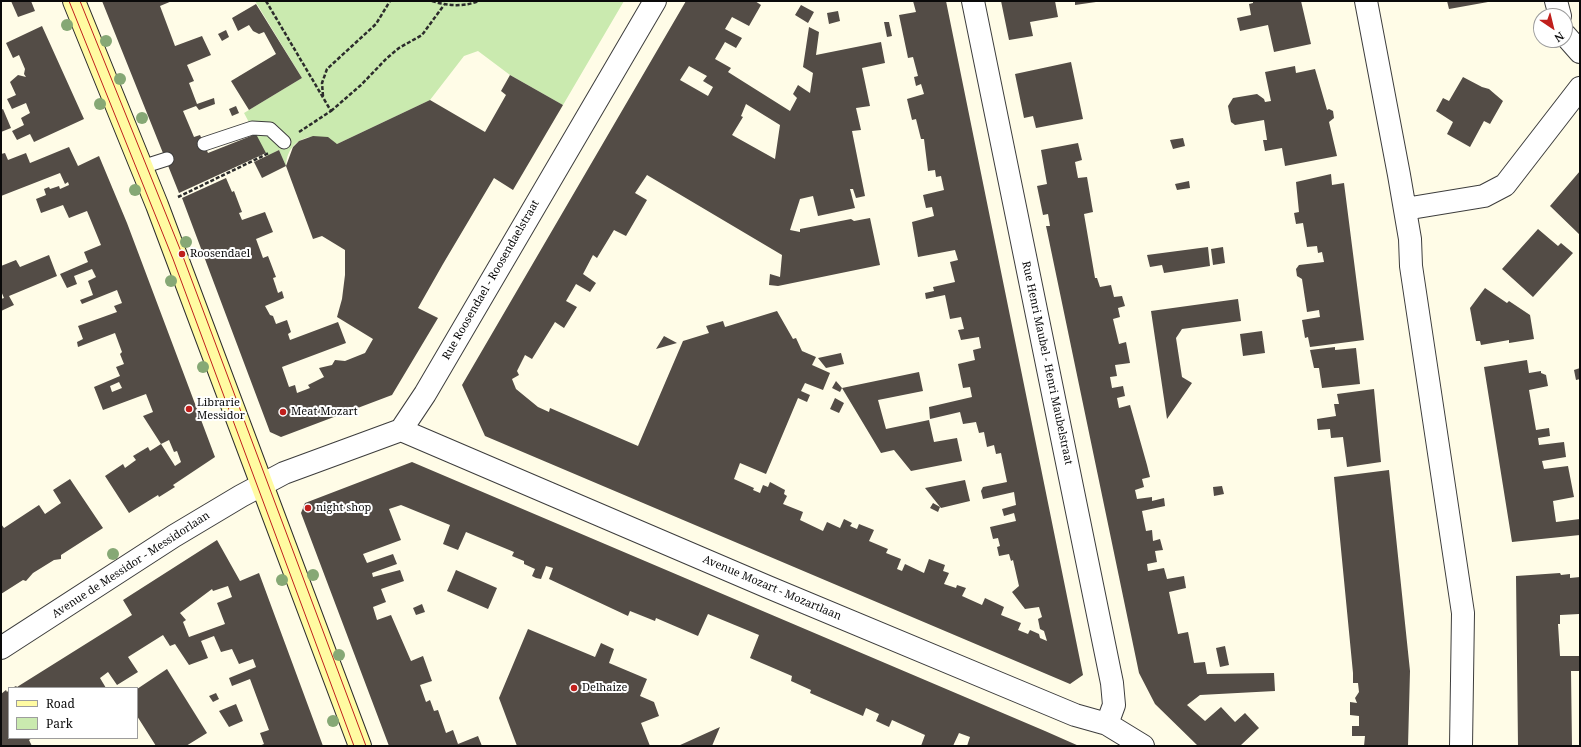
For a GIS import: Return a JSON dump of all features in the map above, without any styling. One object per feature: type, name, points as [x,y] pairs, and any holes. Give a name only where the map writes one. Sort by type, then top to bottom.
[{"type":"main road","points":[[74,1],[142,167],[360,746]]},
{"type":"street","name":"Rue Roosendael - Roosendaelstraat","points":[[401,430],[425,394],[655,1]]},
{"type":"street","name":"Rue Henri Maubel - Henri Maubelstraat","points":[[973,1],[1112,683],[1114,705],[1107,724]]},
{"type":"street","points":[[1366,1],[1410,239],[1411,266],[1463,613],[1462,746]]},
{"type":"street","points":[[1573,44],[1580,52]]},
{"type":"street","points":[[1405,210],[1484,196],[1505,185],[1580,88]]},
{"type":"street","points":[[262,484],[284,473],[401,430]]},
{"type":"street","name":"Avenue Mozart - Mozartlaan","points":[[401,430],[768,587],[1075,715],[1107,724],[1143,746]]},
{"type":"street","name":"Avenue de Messidor - Messidorlaan","points":[[1,648],[174,536],[262,484]]},
{"type":"lane","points":[[204,144],[252,128],[270,129],[284,142]]},
{"type":"lane","points":[[142,167],[167,159]]},
{"type":"path","points":[[266,1],[331,111]]},
{"type":"path","points":[[323,97],[322,83],[327,69],[376,24],[390,1]]},
{"type":"path","points":[[432,1],[444,5],[459,5],[479,1]]},
{"type":"path","points":[[177,197],[266,154],[331,111],[361,85],[386,58],[422,34],[444,5]]},
{"type":"green space","points":[[255,1],[624,1],[563,105],[510,75],[478,51],[464,56],[430,100],[337,144],[329,139],[320,137],[304,139],[291,149],[286,166],[279,150],[267,156],[244,113],[302,78]]},
{"type":"building","points":[[11,1],[31,1],[35,11],[18,17]]},
{"type":"building","points":[[102,1],[172,1],[160,6],[175,46],[202,36],[211,55],[187,65],[194,81],[189,83],[197,104],[214,98],[215,104],[199,110],[196,106],[183,111],[194,137],[200,135],[208,153],[256,134],[266,153],[179,193]]},
{"type":"building","points":[[686,1],[755,1],[761,5],[749,26],[732,17],[725,29],[742,38],[736,48],[725,42],[715,59],[731,68],[728,72],[790,111],[797,98],[793,94],[798,85],[810,93],[813,73],[803,67],[809,27],[819,32],[816,55],[881,42],[885,63],[862,68],[870,106],[856,108],[861,130],[852,131],[865,196],[856,198],[853,189],[850,189],[855,208],[818,216],[813,196],[800,199],[790,230],[800,232],[800,229],[851,219],[854,221],[870,218],[880,265],[778,286],[769,285],[770,274],[780,277],[782,255],[647,175],[635,193],[647,200],[626,236],[614,230],[597,258],[593,255],[583,274],[596,283],[590,292],[576,284],[566,301],[577,307],[564,328],[555,322],[532,359],[525,355],[517,371],[519,375],[512,379],[516,389],[538,407],[549,412],[550,408],[638,446],[683,341],[709,333],[706,326],[723,321],[725,327],[777,311],[793,339],[796,338],[802,351],[816,357],[812,365],[830,373],[823,390],[805,383],[801,391],[810,395],[807,402],[798,398],[766,474],[740,463],[734,479],[754,488],[753,490],[760,493],[763,485],[768,487],[770,482],[785,490],[784,494],[787,496],[783,504],[803,512],[800,520],[823,531],[827,522],[840,528],[844,519],[852,523],[850,526],[857,529],[859,524],[874,530],[869,541],[888,549],[886,553],[901,559],[897,569],[902,571],[905,564],[924,573],[929,559],[945,565],[943,571],[949,573],[944,584],[956,588],[957,585],[966,588],[962,596],[982,605],[985,598],[1004,607],[1001,615],[1021,623],[1018,630],[1028,634],[1030,630],[1039,634],[1040,638],[1047,641],[1044,631],[1040,629],[1038,619],[1042,617],[1039,607],[1025,609],[1012,592],[1019,586],[1013,560],[1011,561],[1009,554],[999,556],[997,547],[1000,546],[998,538],[993,539],[990,527],[1016,521],[1014,513],[1004,516],[1002,509],[1016,505],[1014,492],[983,499],[981,491],[983,487],[1007,482],[1001,453],[996,454],[994,445],[987,447],[984,432],[979,433],[976,422],[963,424],[960,412],[930,419],[929,407],[972,397],[970,387],[963,388],[958,364],[975,360],[973,350],[981,348],[979,337],[961,340],[958,330],[964,329],[961,317],[950,319],[945,295],[926,299],[925,293],[934,291],[933,287],[955,282],[950,262],[958,260],[955,250],[918,257],[912,222],[934,216],[932,207],[926,208],[923,195],[944,190],[941,176],[936,177],[935,170],[928,171],[924,139],[921,139],[916,119],[912,120],[907,99],[924,94],[921,84],[916,86],[914,77],[918,76],[913,57],[908,58],[899,15],[916,12],[913,1],[946,1],[1083,675],[1070,684],[485,436],[462,385]],"holes":[[[689,66],[707,76],[703,81],[713,87],[708,96],[680,80]],[[746,104],[780,125],[775,159],[732,135],[743,117],[741,116]]]},
{"type":"building","points":[[1001,1],[1055,1],[1058,17],[1030,22],[1033,36],[1009,40]]},
{"type":"building","points":[[1075,1],[1096,1],[1096,2],[1075,5]]},
{"type":"building","points":[[1253,1],[1301,1],[1311,44],[1274,52],[1268,25],[1240,31],[1237,18],[1251,15],[1249,4],[1253,3]]},
{"type":"building","points":[[1447,1],[1488,1],[1488,2],[1449,9]]},
{"type":"building","points":[[256,4],[302,78],[249,110],[231,81],[276,54],[264,32],[259,34],[253,31],[249,25],[238,31],[232,18]]},
{"type":"building","points":[[801,5],[814,12],[808,23],[795,15]]},
{"type":"building","points":[[838,11],[840,21],[829,24],[827,13]]},
{"type":"building","points":[[884,22],[889,22],[892,36],[887,37]]},
{"type":"building","points":[[42,26],[84,119],[34,142],[30,134],[17,140],[12,131],[24,125],[21,118],[30,113],[26,103],[12,109],[7,99],[16,95],[10,82],[18,75],[26,77],[24,74],[25,69],[19,55],[13,58],[6,43]]},
{"type":"building","points":[[226,30],[229,37],[222,41],[218,34]]},
{"type":"building","points":[[1071,62],[1083,119],[1036,128],[1033,116],[1024,118],[1015,74]]},
{"type":"building","points":[[1295,66],[1296,73],[1315,69],[1327,110],[1329,109],[1333,111],[1334,118],[1329,122],[1337,156],[1285,166],[1282,148],[1265,151],[1263,140],[1267,140],[1264,120],[1235,125],[1231,122],[1228,106],[1233,98],[1257,94],[1264,99],[1265,102],[1271,101],[1265,72]]},
{"type":"building","points":[[510,75],[563,105],[513,190],[494,178],[443,264],[418,308],[438,318],[392,395],[281,437],[270,432],[182,198],[226,178],[232,192],[234,191],[242,212],[239,213],[242,220],[265,212],[273,232],[256,239],[263,258],[268,256],[276,277],[273,278],[278,293],[282,291],[284,298],[265,306],[270,315],[273,316],[276,324],[287,320],[291,332],[288,334],[290,340],[338,322],[346,343],[282,367],[289,387],[295,385],[297,393],[310,388],[308,385],[324,377],[319,368],[332,365],[335,360],[345,361],[365,353],[373,339],[337,317],[342,299],[345,275],[345,250],[322,236],[313,239],[286,166],[293,147],[299,141],[313,136],[328,137],[337,144],[430,100],[485,132],[506,95],[501,91]]},
{"type":"building","points":[[1463,77],[1489,89],[1503,101],[1490,124],[1484,121],[1470,147],[1447,134],[1453,122],[1436,111],[1443,98],[1449,101]]},
{"type":"building","points":[[236,106],[239,113],[232,116],[229,109]]},
{"type":"building","points":[[3,109],[11,128],[1,132],[1,110]]},
{"type":"building","points":[[1183,138],[1185,146],[1173,149],[1170,140]]},
{"type":"building","points":[[1078,143],[1082,160],[1075,162],[1078,178],[1087,177],[1093,212],[1084,214],[1095,278],[1097,278],[1100,287],[1111,285],[1114,297],[1122,296],[1125,306],[1118,308],[1120,317],[1113,319],[1119,344],[1126,342],[1130,363],[1115,365],[1117,376],[1110,377],[1112,388],[1123,386],[1125,396],[1117,398],[1119,408],[1130,405],[1150,477],[1142,479],[1144,487],[1135,490],[1137,499],[1152,497],[1152,501],[1164,498],[1165,506],[1142,511],[1146,531],[1152,530],[1153,541],[1160,539],[1163,550],[1155,551],[1157,562],[1147,564],[1148,571],[1164,568],[1167,579],[1184,576],[1186,588],[1169,592],[1178,634],[1188,632],[1194,663],[1205,662],[1207,674],[1274,673],[1275,691],[1200,695],[1187,705],[1205,721],[1221,707],[1235,722],[1245,713],[1259,728],[1240,746],[1198,746],[1155,704],[1139,673],[1046,226],[1050,226],[1048,214],[1043,215],[1037,186],[1047,184],[1041,150]]},
{"type":"building","points":[[69,147],[78,166],[99,156],[127,223],[215,457],[173,485],[175,487],[159,497],[158,495],[129,513],[105,476],[123,464],[125,468],[136,460],[133,456],[148,447],[150,451],[161,444],[143,416],[153,412],[146,394],[103,410],[94,387],[120,376],[116,367],[124,364],[120,354],[122,352],[115,333],[78,347],[77,342],[83,339],[78,326],[117,312],[114,306],[122,303],[117,290],[82,304],[80,300],[93,295],[88,281],[96,277],[92,269],[74,276],[77,284],[67,288],[60,274],[88,262],[84,252],[101,245],[87,211],[69,218],[63,205],[41,213],[36,199],[46,195],[44,189],[59,186],[60,189],[69,185],[68,182],[65,184],[60,173],[1,196],[1,154],[5,153],[8,160],[26,153],[30,163]],"holes":[[[119,382],[122,388],[112,392],[110,386]],[[169,440],[174,452],[177,451],[181,462],[175,466],[161,444]]]},
{"type":"building","points":[[279,150],[286,166],[262,178],[254,162]]},
{"type":"building","points":[[1580,171],[1580,235],[1550,206]]},
{"type":"building","points":[[1331,174],[1332,185],[1344,183],[1364,340],[1310,347],[1308,337],[1305,338],[1302,320],[1320,317],[1319,310],[1307,312],[1302,279],[1297,276],[1296,269],[1299,265],[1324,262],[1322,252],[1318,253],[1317,246],[1307,247],[1303,223],[1296,224],[1294,213],[1299,212],[1296,182]]},
{"type":"building","points":[[1189,181],[1190,188],[1177,190],[1175,184]]},
{"type":"building","points":[[1538,229],[1558,246],[1561,243],[1573,253],[1533,297],[1502,269]]},
{"type":"building","points":[[1208,247],[1210,266],[1164,273],[1162,265],[1150,267],[1147,255]]},
{"type":"building","points":[[1223,247],[1225,263],[1213,265],[1211,249]]},
{"type":"building","points":[[49,255],[57,276],[9,296],[14,305],[1,311],[1,299],[4,298],[1,291],[1,266],[16,260],[20,267]]},
{"type":"building","points":[[1485,288],[1507,303],[1509,301],[1530,315],[1534,339],[1509,343],[1509,340],[1481,345],[1480,341],[1476,341],[1470,308]]},
{"type":"building","points":[[1238,299],[1241,321],[1182,329],[1176,338],[1182,377],[1192,383],[1167,419],[1151,311]]},
{"type":"building","points":[[1262,331],[1265,353],[1243,356],[1240,334]]},
{"type":"building","points":[[664,336],[677,343],[656,349]]},
{"type":"building","points":[[1335,347],[1335,350],[1356,348],[1360,384],[1322,388],[1319,368],[1314,368],[1310,350]]},
{"type":"building","points":[[841,353],[844,364],[826,368],[818,358]]},
{"type":"building","points":[[1527,360],[1529,373],[1541,371],[1541,373],[1546,375],[1548,386],[1529,390],[1536,430],[1549,428],[1550,436],[1538,438],[1539,445],[1564,442],[1566,457],[1542,461],[1544,469],[1568,466],[1574,497],[1553,501],[1556,522],[1580,519],[1580,535],[1512,542],[1484,367]]},
{"type":"building","points":[[1580,368],[1580,379],[1576,380],[1574,370]]},
{"type":"building","points":[[919,372],[923,391],[878,400],[886,429],[929,420],[934,442],[957,438],[962,461],[911,471],[894,450],[881,453],[842,388]]},
{"type":"building","points":[[836,381],[842,388],[840,392],[832,388]]},
{"type":"building","points":[[1374,389],[1381,462],[1347,467],[1343,437],[1331,438],[1330,429],[1318,430],[1317,419],[1336,416],[1334,404],[1339,404],[1337,394]]},
{"type":"building","points":[[835,398],[844,403],[839,413],[830,409]]},
{"type":"building","points":[[412,462],[1079,746],[967,746],[970,737],[959,733],[953,746],[921,746],[925,735],[892,720],[889,727],[876,721],[879,714],[866,708],[863,716],[810,693],[811,690],[791,681],[792,676],[750,658],[759,635],[708,614],[698,636],[656,618],[655,621],[630,611],[628,616],[549,579],[553,568],[546,566],[541,579],[532,576],[535,569],[524,564],[524,561],[512,556],[514,552],[466,532],[458,550],[443,544],[450,525],[401,505],[389,509],[401,540],[363,554],[367,563],[393,554],[397,564],[372,573],[373,577],[400,570],[404,581],[381,589],[386,602],[373,607],[377,620],[391,615],[411,661],[423,656],[432,681],[420,685],[426,702],[430,700],[434,711],[438,710],[446,733],[453,730],[458,744],[478,736],[482,746],[389,746],[301,513],[305,503]]},
{"type":"building","points":[[1389,470],[1410,671],[1408,746],[1364,746],[1365,736],[1352,736],[1352,726],[1359,726],[1359,716],[1350,715],[1350,702],[1357,703],[1355,698],[1359,692],[1358,683],[1353,683],[1334,477]]},
{"type":"building","points":[[70,479],[103,528],[61,555],[61,559],[54,560],[33,573],[26,581],[23,580],[1,594],[1,524],[4,528],[39,505],[45,514],[61,503],[53,490]]},
{"type":"building","points":[[965,480],[970,501],[941,508],[925,488]]},
{"type":"building","points":[[1222,486],[1224,494],[1214,496],[1213,487]]},
{"type":"building","points":[[933,503],[940,507],[938,512],[930,508]]},
{"type":"building","points":[[217,540],[240,581],[259,573],[323,746],[259,746],[264,744],[260,733],[269,730],[250,679],[232,686],[229,678],[256,667],[253,659],[239,664],[232,649],[221,652],[214,636],[201,641],[208,658],[189,665],[175,644],[170,646],[163,635],[128,657],[138,672],[117,685],[108,672],[100,678],[105,687],[17,687],[132,615],[123,600]],"holes":[[[228,586],[232,597],[217,603],[225,624],[189,637],[183,622],[186,620],[180,613],[212,589],[213,591]]]},
{"type":"building","points":[[456,570],[497,588],[488,609],[447,591]]},
{"type":"building","points":[[1560,573],[1561,575],[1570,574],[1570,578],[1580,577],[1579,614],[1560,615],[1560,624],[1558,624],[1560,656],[1580,656],[1580,671],[1571,671],[1572,746],[1518,746],[1516,576]]},
{"type":"building","points":[[422,604],[425,612],[416,615],[413,608]]},
{"type":"building","name":"Delhaize","points":[[528,629],[595,657],[601,643],[614,649],[609,663],[647,679],[640,696],[654,702],[659,716],[641,723],[650,746],[517,746],[499,698]]},
{"type":"building","points":[[1225,646],[1229,665],[1220,667],[1216,648]]},
{"type":"building","points":[[167,669],[207,733],[186,746],[156,746],[138,718],[138,688]]},
{"type":"building","points":[[6,690],[7,692],[8,691],[8,739],[30,739],[29,740],[32,746],[1,746],[1,694]]},
{"type":"building","points":[[216,693],[219,699],[213,702],[209,696]]},
{"type":"building","points":[[236,704],[243,721],[229,727],[219,711]]},
{"type":"building","points":[[720,727],[712,746],[678,746]]},
{"type":"tram line","points":[[69,1],[173,259],[354,746]]},
{"type":"tram line","points":[[80,1],[182,254],[366,746]]},
{"type":"place","name":"Roosendael","points":[[182,254]]},
{"type":"place","name":"Librarie Messidor","points":[[189,409]]},
{"type":"place","name":"Meat Mozart","points":[[283,412]]},
{"type":"place","name":"night shop","points":[[308,508]]},
{"type":"place","name":"Delhaize","points":[[574,688]]}]
